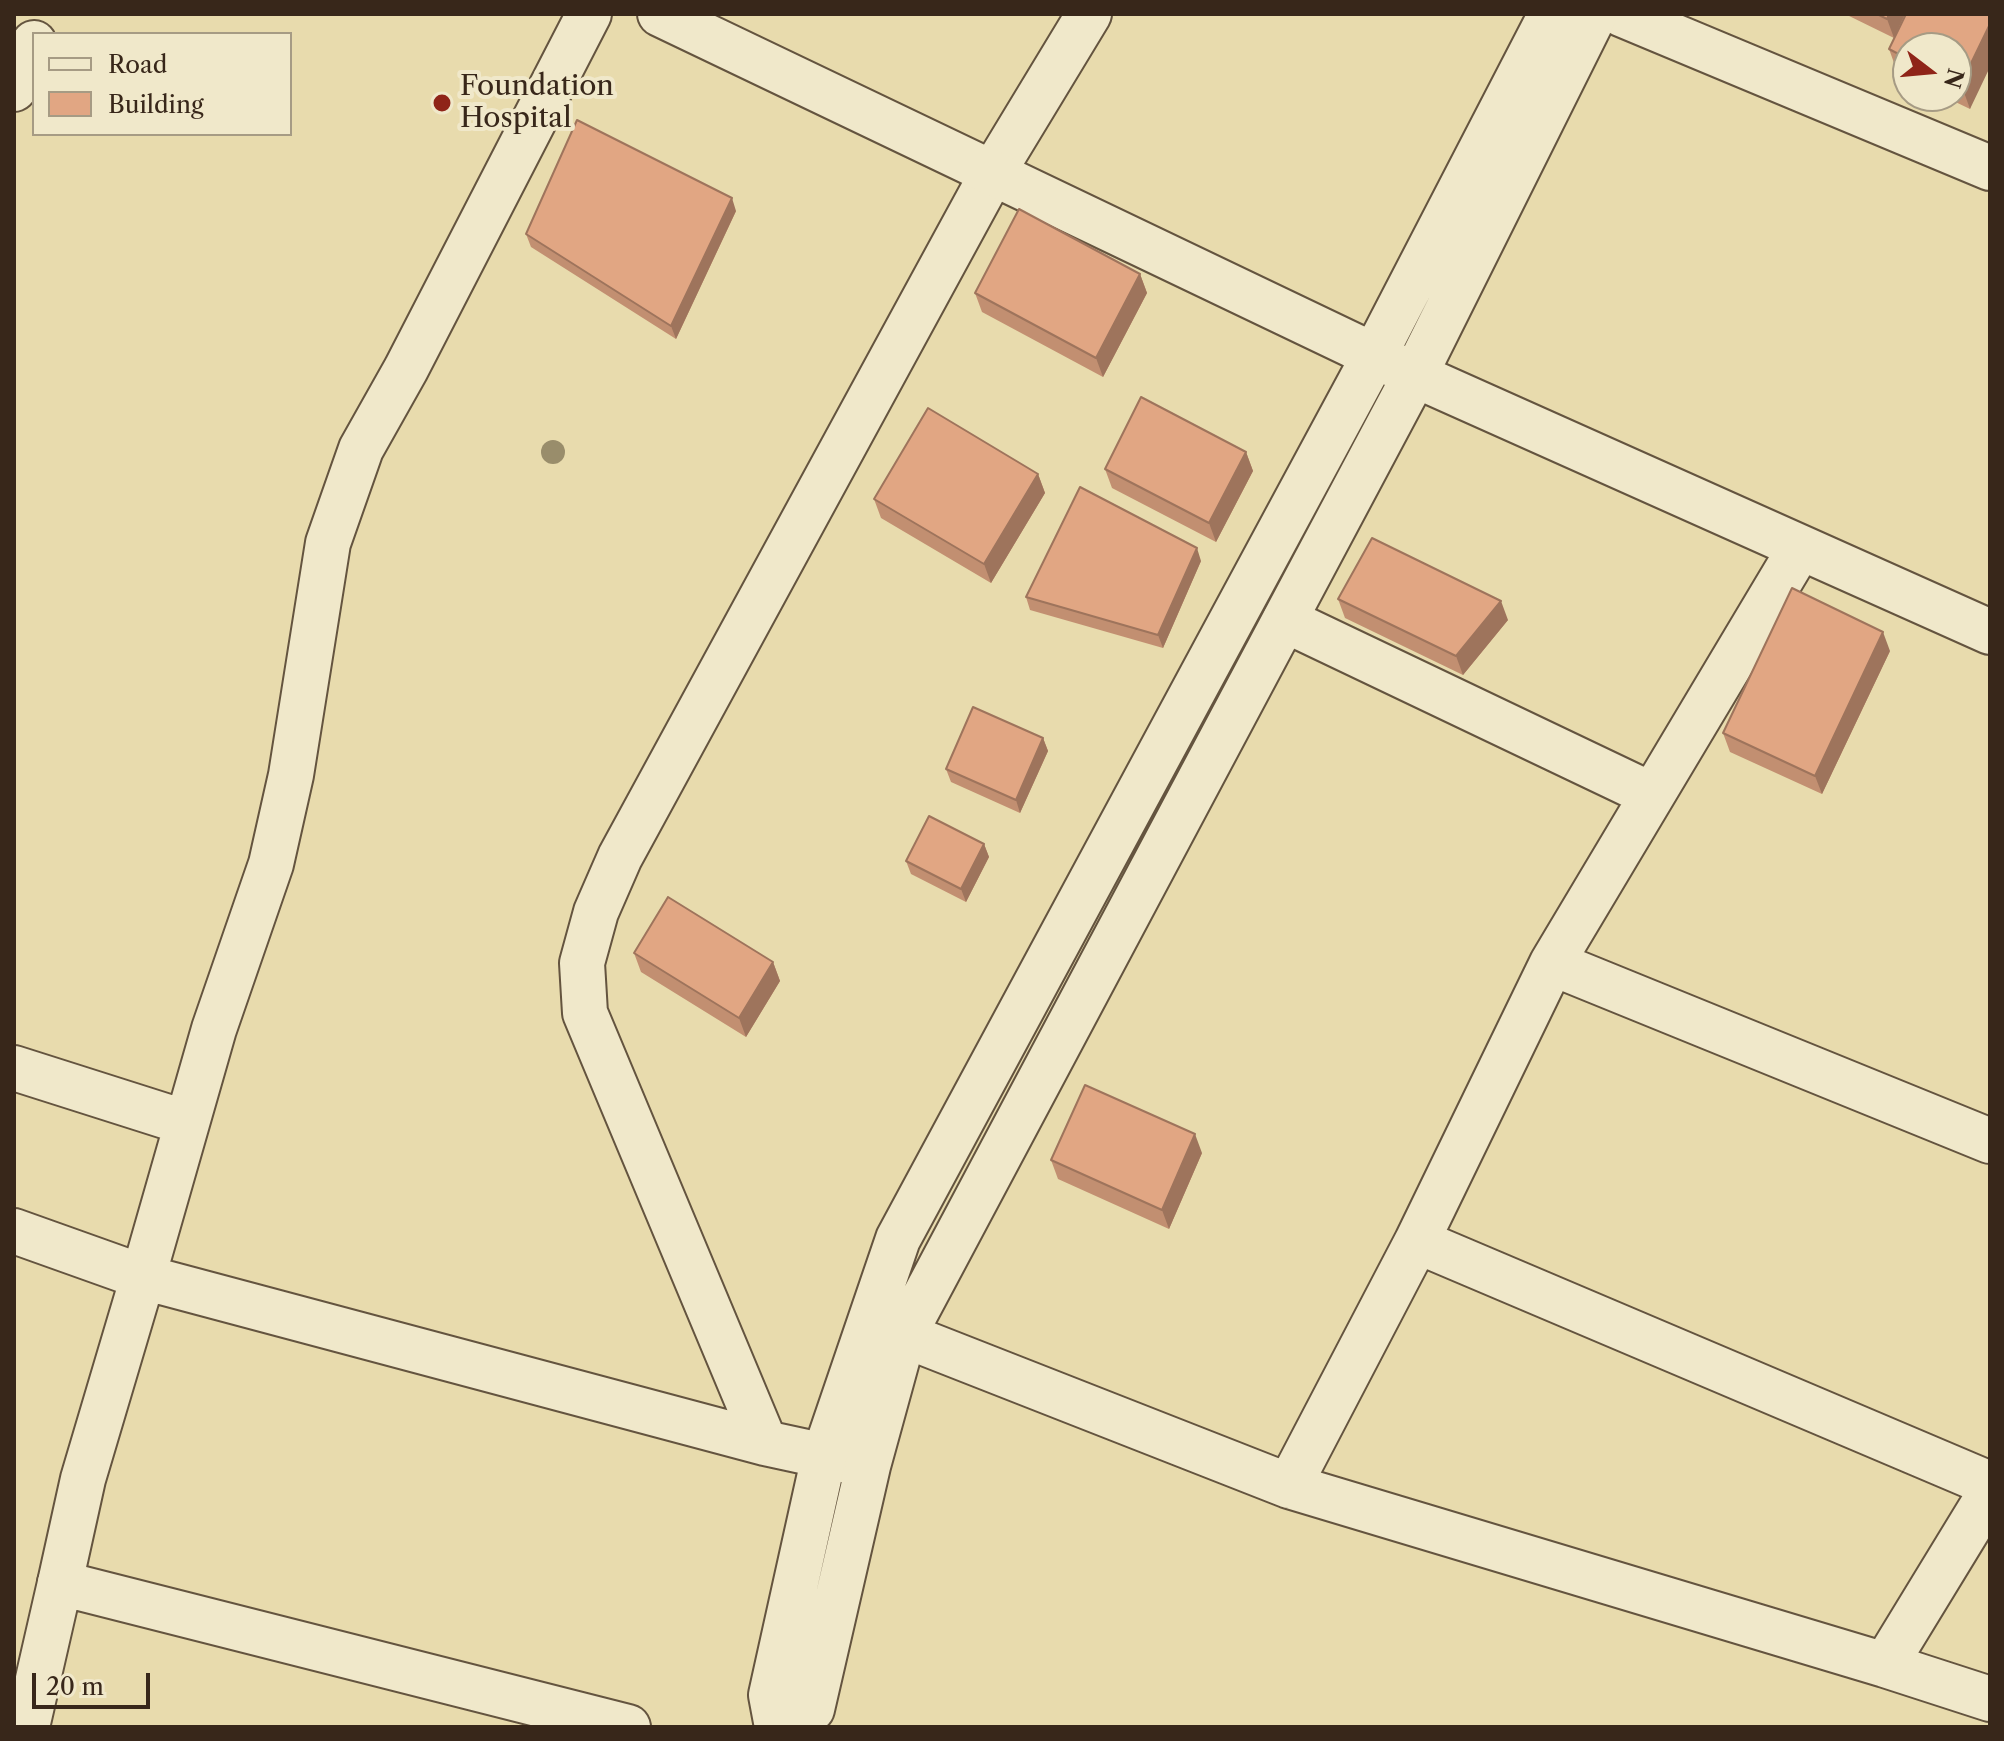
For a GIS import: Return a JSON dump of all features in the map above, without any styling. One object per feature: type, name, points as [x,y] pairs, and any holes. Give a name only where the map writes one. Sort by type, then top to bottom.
[{"type":"street","points":[[27,1727],[83,1479],[214,1029],[271,864],[291,775],[328,543],[361,449],[413,355],[589,14]]},
{"type":"street","points":[[660,14],[711,25],[992,174],[1374,356],[1990,632]]},
{"type":"street","points":[[765,1443],[585,1013],[582,963],[596,912],[620,857],[992,174],[1089,14]]},
{"type":"street","points":[[777,1727],[771,1695],[824,1456],[898,1239],[1374,356],[1551,14]]},
{"type":"street","points":[[790,1727],[812,1709],[868,1466],[904,1335],[1415,375],[1595,14]]},
{"type":"street","points":[[1621,14],[1990,168]]},
{"type":"street","points":[[14,89],[32,48]]},
{"type":"street","points":[[1289,1486],[1417,1241],[1552,963],[1800,548]]},
{"type":"street","points":[[1285,620],[1652,795]]},
{"type":"street","points":[[1552,963],[1990,1141]]},
{"type":"street","points":[[14,1068],[187,1123]]},
{"type":"street","points":[[14,1231],[143,1277],[765,1443],[868,1466]]},
{"type":"street","points":[[1417,1241],[1990,1484]]},
{"type":"street","points":[[904,1335],[1289,1486],[1990,1699]]},
{"type":"street","points":[[1885,1665],[1990,1493]]},
{"type":"street","points":[[60,1583],[628,1727]]},
{"type":"building","points":[[1906,14],[1990,14],[1990,24],[1972,61],[1972,32],[1897,32]]},
{"type":"building","points":[[577,120],[732,198],[671,326],[526,234]]},
{"type":"building","points":[[1019,209],[1140,274],[1096,358],[975,293]]},
{"type":"building","points":[[1141,397],[1246,452],[1209,523],[1105,469]]},
{"type":"building","points":[[928,408],[1038,474],[984,564],[874,499]]},
{"type":"building","points":[[1080,487],[1197,548],[1158,635],[1026,597]]},
{"type":"building","points":[[1372,538],[1501,601],[1456,656],[1338,599]]},
{"type":"building","points":[[1792,588],[1883,632],[1815,776],[1723,733]]},
{"type":"building","points":[[973,707],[1043,738],[1016,800],[946,769]]},
{"type":"building","points":[[929,816],[984,844],[961,889],[906,861]]},
{"type":"building","points":[[668,897],[773,962],[739,1018],[634,953]]},
{"type":"building","points":[[1085,1085],[1195,1134],[1162,1210],[1051,1160]]},
{"type":"place","name":"Foundation Hospital","points":[[442,103]]}]
